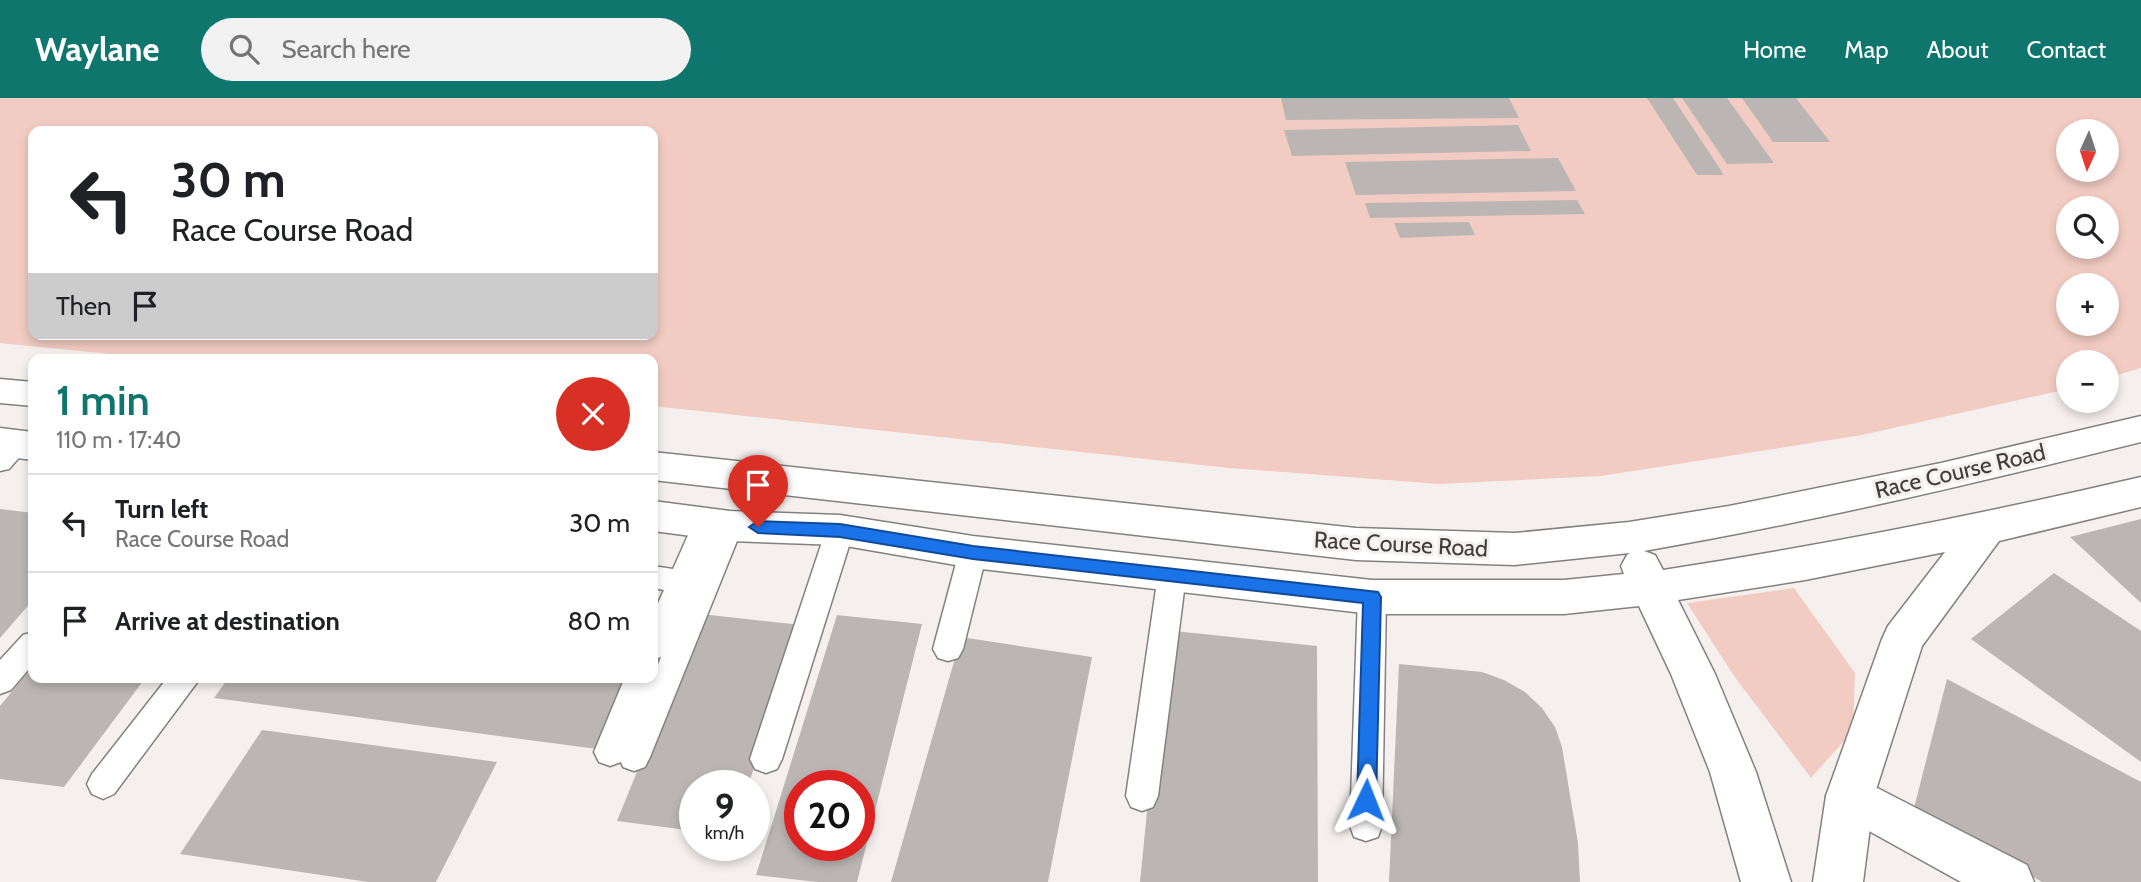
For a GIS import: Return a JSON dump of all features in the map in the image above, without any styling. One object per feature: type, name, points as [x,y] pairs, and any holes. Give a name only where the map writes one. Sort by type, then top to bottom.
[{"type":"main road","points":[[0,391],[28,394]]},
{"type":"main road","name":"Race Course Road","points":[[658,467],[1356,544],[1515,549],[1629,538],[1941,477],[2141,429]]},
{"type":"main road","points":[[658,517],[718,524],[840,530],[973,552],[1372,597],[1564,597],[1652,588],[1805,564],[1986,529],[2141,492]]},
{"type":"main road","points":[[1838,882],[1850,796],[1903,639],[1986,529]]},
{"type":"main road","points":[[1629,538],[1693,674],[1733,772],[1766,882]]},
{"type":"main road","points":[[1850,796],[2009,882]]},
{"type":"lane","points":[[658,621],[666,579],[718,524]]},
{"type":"lane","points":[[658,668],[718,524]]},
{"type":"lane","points":[[766,759],[840,530]]},
{"type":"lane","points":[[948,649],[973,552]]},
{"type":"lane","points":[[1142,796],[1172,575]]},
{"type":"lane","points":[[1366,826],[1372,597]]},
{"type":"lane","points":[[0,681],[28,650]]},
{"type":"lane","points":[[103,784],[181,683]]},
{"type":"lane","points":[[639,683],[622,755],[652,683]]},
{"type":"shaded area","points":[[0,98],[2141,98],[2141,368],[2119,374],[2119,350],[2056,350],[2056,392],[1862,435],[1601,476],[1439,484],[1229,468],[658,407],[658,354],[111,354],[0,343]]},
{"type":"shaded area","points":[[1794,588],[1855,673],[1853,731],[1811,778],[1734,676],[1687,603]]},
{"type":"building","points":[[1281,98],[1509,98],[1519,118],[1286,120]]},
{"type":"building","points":[[1647,98],[1673,98],[1724,175],[1697,175]]},
{"type":"building","points":[[1682,98],[1727,98],[1774,163],[1727,164]]},
{"type":"building","points":[[1742,98],[1796,98],[1830,142],[1773,142]]},
{"type":"building","points":[[1518,125],[1531,151],[1292,156],[1284,130]]},
{"type":"building","points":[[1558,158],[1576,191],[1356,195],[1345,162]]},
{"type":"building","points":[[1577,200],[1585,214],[1370,218],[1365,203]]},
{"type":"building","points":[[1469,222],[1475,235],[1400,238],[1394,223]]},
{"type":"building","points":[[0,509],[28,512],[28,606],[0,638]]},
{"type":"building","points":[[2141,519],[2141,603],[2070,537]]},
{"type":"building","points":[[2054,573],[2141,631],[2141,762],[1971,639]]},
{"type":"building","points":[[701,614],[801,625],[753,770],[679,770],[679,829],[617,821]]},
{"type":"building","points":[[837,615],[922,624],[875,811],[875,770],[789,770]]},
{"type":"building","points":[[1165,630],[1317,646],[1318,882],[1140,882]]},
{"type":"building","points":[[961,637],[1092,657],[1048,882],[891,882]]},
{"type":"building","points":[[1399,664],[1482,672],[1525,692],[1542,708],[1555,727],[1562,747],[1578,843],[1580,882],[1389,882]]},
{"type":"building","points":[[28,672],[28,683],[142,683],[64,787],[0,779],[0,706]]},
{"type":"building","points":[[1947,679],[2141,782],[2141,882],[2042,882],[1914,808]]},
{"type":"building","points":[[225,683],[627,683],[597,749],[214,698]]},
{"type":"building","points":[[262,730],[497,762],[436,882],[368,882],[180,854]]},
{"type":"building","points":[[784,785],[784,861],[862,861],[857,882],[817,882],[756,875],[760,861],[770,861],[770,830]]},
{"type":"route","points":[[758,527],[840,530],[973,552],[1372,597],[1366,800]]}]
